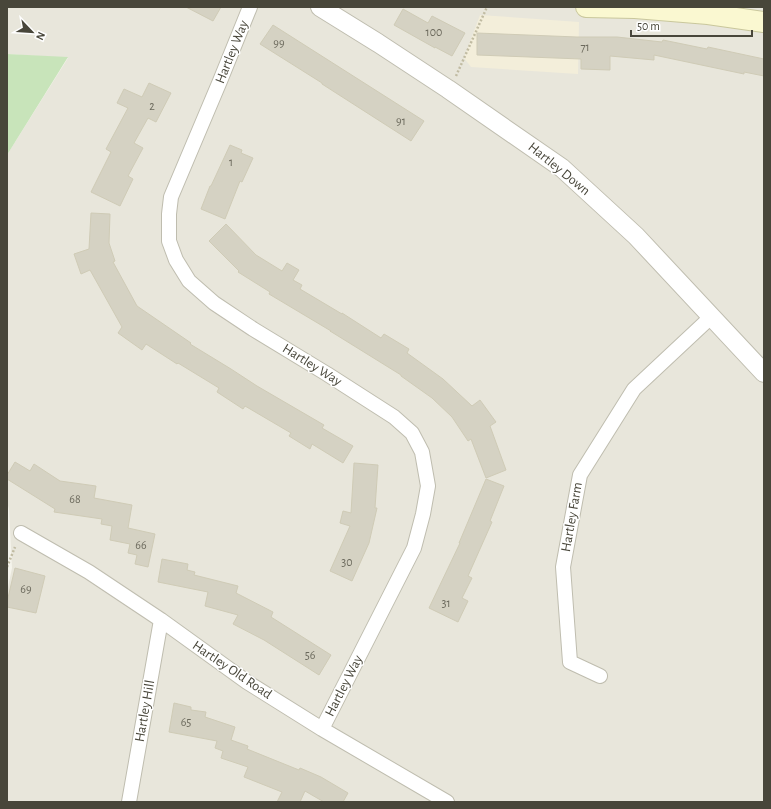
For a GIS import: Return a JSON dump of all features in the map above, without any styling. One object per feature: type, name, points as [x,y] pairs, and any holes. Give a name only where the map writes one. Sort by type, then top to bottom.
[{"type":"main road","points":[[586,7],[635,8],[708,14],[764,22]]},
{"type":"street","name":"Hartley Way","points":[[250,7],[170,197],[169,241],[176,260],[189,281],[214,303],[388,413],[412,433],[422,452],[428,486],[423,514],[414,548],[322,729]]},
{"type":"street","name":"Hartley Down","points":[[320,7],[448,89],[562,168],[636,236],[764,373]]},
{"type":"street","name":"Hartley Farm","points":[[600,676],[570,662],[563,567],[580,475],[634,388],[711,317]]},
{"type":"street","name":"Hartley Old Road","points":[[21,533],[89,572],[161,620],[247,682],[322,729],[447,802]]},
{"type":"street","name":"Hartley Hill","points":[[129,802],[161,620]]},
{"type":"path","points":[[448,89],[456,76],[487,7]]},
{"type":"path","points":[[7,567],[21,533]]},
{"type":"shaded area","points":[[7,7],[764,7],[764,802],[7,802],[7,592],[12,568],[9,509],[7,502],[7,155],[68,58],[7,54]]},
{"type":"shaded area","points":[[480,15],[579,22],[578,74],[471,67],[464,58]]},
{"type":"green space","points":[[7,54],[68,57],[7,155]]},
{"type":"building","points":[[186,7],[221,7],[213,21]]},
{"type":"building","points":[[403,9],[428,23],[432,16],[465,33],[452,56],[394,25]]},
{"type":"building","points":[[273,25],[424,121],[411,141],[260,44]]},
{"type":"building","points":[[477,33],[617,37],[662,42],[663,40],[707,49],[708,47],[764,59],[764,76],[744,72],[744,74],[654,55],[654,60],[610,56],[610,70],[581,69],[581,59],[477,55]]},
{"type":"building","points":[[149,83],[171,93],[156,122],[148,118],[134,143],[143,148],[128,176],[133,179],[120,206],[91,192],[111,152],[106,149],[128,108],[117,103],[124,89],[142,97]]},
{"type":"building","points":[[230,145],[242,150],[241,153],[253,158],[242,182],[240,181],[225,219],[201,209],[210,186]]},
{"type":"building","points":[[91,213],[110,214],[109,243],[115,261],[113,262],[137,306],[191,343],[190,344],[257,386],[324,425],[322,428],[353,446],[343,463],[312,444],[310,449],[289,436],[291,433],[245,406],[243,409],[217,392],[219,388],[146,344],[142,350],[118,333],[122,327],[90,270],[81,274],[74,254],[89,249]]},
{"type":"building","points":[[226,224],[256,255],[282,271],[287,263],[299,270],[293,280],[302,285],[300,289],[342,313],[381,338],[384,334],[409,349],[407,353],[443,379],[472,406],[480,400],[496,422],[490,426],[506,470],[486,478],[471,439],[468,441],[452,417],[432,398],[401,375],[269,294],[270,292],[238,272],[239,271],[209,241]]},
{"type":"building","points":[[15,462],[30,471],[34,464],[60,481],[96,486],[94,498],[132,505],[128,528],[155,534],[148,567],[135,564],[137,555],[128,553],[130,544],[110,540],[112,526],[101,524],[102,519],[54,512],[55,509],[7,479],[7,475]]},
{"type":"building","points":[[354,463],[378,465],[375,508],[377,508],[369,543],[352,581],[330,571],[350,526],[340,523],[343,511],[351,513]]},
{"type":"building","points":[[486,479],[504,486],[490,521],[492,522],[468,576],[472,578],[462,598],[468,601],[458,622],[429,608],[460,543]]},
{"type":"building","points":[[162,559],[188,564],[187,570],[195,572],[194,575],[238,586],[236,593],[273,612],[271,617],[331,655],[319,675],[264,640],[233,624],[238,615],[205,606],[208,592],[158,582]]},
{"type":"building","points":[[15,568],[45,576],[36,613],[7,607]]},
{"type":"building","points":[[174,703],[191,707],[191,710],[206,712],[205,717],[235,727],[231,740],[248,746],[247,749],[299,770],[300,768],[321,777],[348,793],[343,802],[324,802],[305,791],[300,802],[277,802],[282,792],[244,777],[248,767],[221,758],[223,751],[215,748],[217,741],[169,732]]}]
